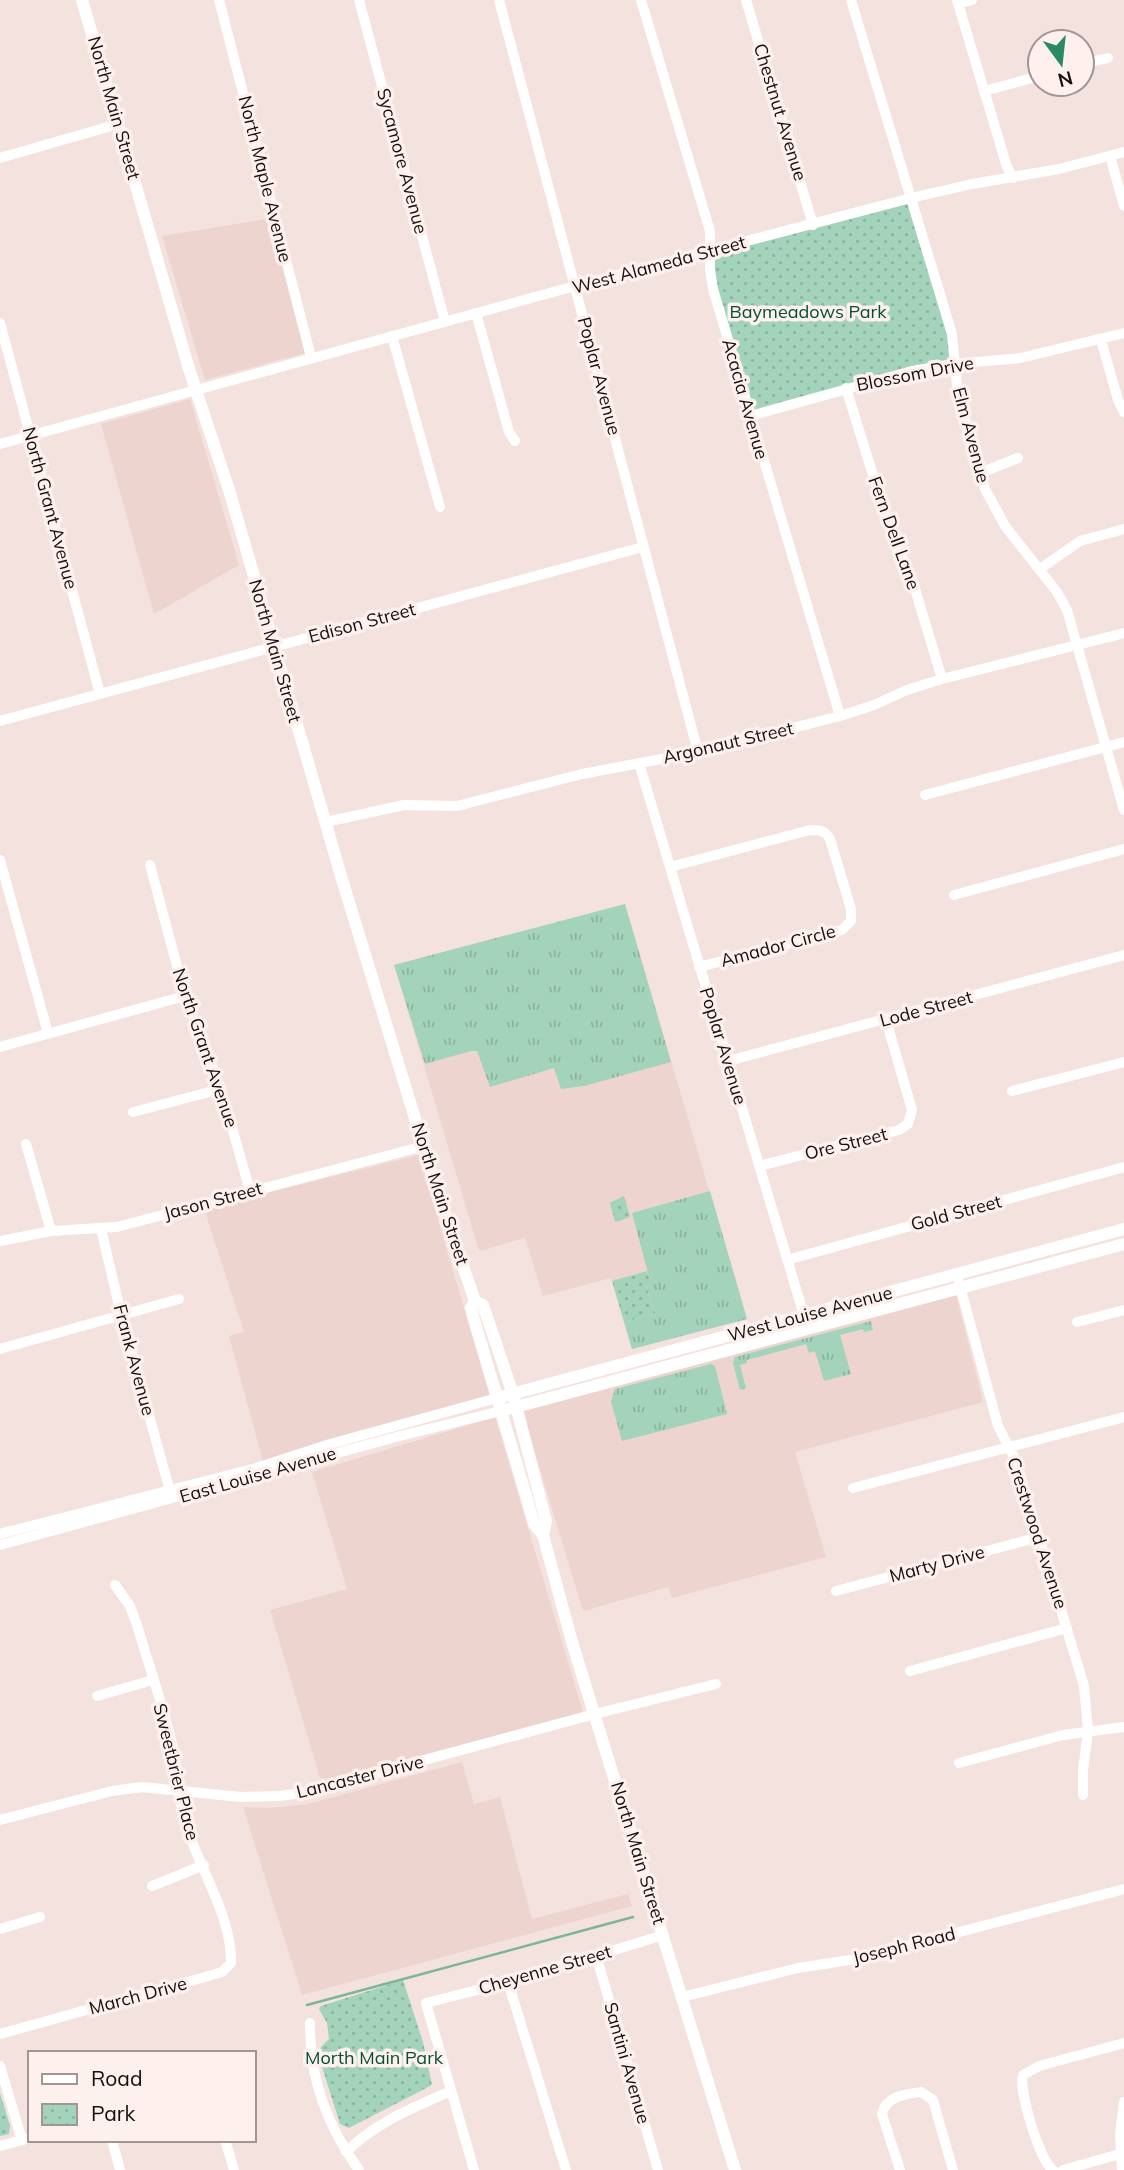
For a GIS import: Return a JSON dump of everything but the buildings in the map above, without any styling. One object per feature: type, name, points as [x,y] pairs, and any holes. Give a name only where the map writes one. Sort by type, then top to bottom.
[{"type":"main road","name":"North Main Street","points":[[82,0],[424,1146],[475,1301],[483,1305],[517,1407],[546,1521],[543,1535]]},
{"type":"main road","name":"West Louise Avenue","points":[[959,1281],[1124,1229]]},
{"type":"main road","name":"West Louise Avenue","points":[[499,1405],[513,1394],[806,1322],[959,1281],[1124,1244]]},
{"type":"main road","name":"North Main Street","points":[[475,1301],[471,1308],[534,1524],[543,1535],[563,1611],[736,2170]]},
{"type":"main road","name":"West Louise Avenue","points":[[517,1407],[806,1322]]},
{"type":"main road","name":"East Louise Avenue","points":[[499,1405],[517,1407]]},
{"type":"street","name":"North Maple Avenue","points":[[219,0],[311,357]]},
{"type":"street","name":"Sycamore Avenue","points":[[359,0],[445,322]]},
{"type":"street","name":"Poplar Avenue","points":[[499,0],[698,752]]},
{"type":"street","name":"Acacia Avenue","points":[[641,0],[710,230],[713,289],[840,716]]},
{"type":"street","name":"Chestnut Avenue","points":[[746,0],[813,225]]},
{"type":"street","name":"Elm Avenue","points":[[851,0],[952,334],[958,397],[980,472],[995,511],[1057,592],[1067,610],[1124,810]]},
{"type":"street","points":[[972,0],[957,2],[1007,167],[1013,178]]},
{"type":"street","points":[[1096,61],[1108,58]]},
{"type":"street","points":[[984,91],[1026,80]]},
{"type":"street","points":[[0,158],[118,124]]},
{"type":"street","name":"West Alameda Street","points":[[0,444],[311,357],[911,198],[1124,152]]},
{"type":"street","points":[[1110,156],[1124,206]]},
{"type":"street","points":[[476,313],[509,432],[515,442]]},
{"type":"street","name":"North Grant Avenue","points":[[0,323],[100,694]]},
{"type":"street","name":"Blossom Drive","points":[[750,416],[912,371],[1020,358],[1124,333]]},
{"type":"street","points":[[392,336],[440,507]]},
{"type":"street","points":[[1101,340],[1124,412]]},
{"type":"street","name":"Fern Dell Lane","points":[[846,388],[894,542],[910,572],[942,679]]},
{"type":"street","points":[[980,472],[1018,458]]},
{"type":"street","points":[[1040,569],[1080,541],[1124,529]]},
{"type":"street","name":"Edison Street","points":[[0,721],[643,547]]},
{"type":"street","name":"Argonaut Street","points":[[326,822],[384,807],[457,806],[582,774],[698,752],[840,716],[942,679],[1124,633]]},
{"type":"street","points":[[925,795],[1124,742]]},
{"type":"street","name":"Poplar Avenue","points":[[639,763],[806,1322]]},
{"type":"street","name":"Amador Circle","points":[[670,867],[810,830],[819,830],[830,839],[848,897],[851,921],[842,930],[699,967]]},
{"type":"street","points":[[954,895],[1124,849]]},
{"type":"street","points":[[0,860],[48,1033]]},
{"type":"street","name":"North Grant Avenue","points":[[150,865],[185,996],[221,1089],[250,1191]]},
{"type":"street","name":"Lode Street","points":[[728,1061],[1124,955]]},
{"type":"street","points":[[0,1047],[185,996]]},
{"type":"street","name":"Ore Street","points":[[759,1166],[899,1130],[908,1124],[912,1110],[886,1020]]},
{"type":"street","points":[[1012,1091],[1124,1062]]},
{"type":"street","points":[[133,1112],[221,1089]]},
{"type":"street","points":[[26,1144],[51,1231]]},
{"type":"street","name":"Jason Street","points":[[0,1241],[51,1231],[117,1227],[424,1146]]},
{"type":"street","name":"Gold Street","points":[[788,1259],[1124,1167]]},
{"type":"street","name":"Frank Avenue","points":[[101,1229],[121,1314],[171,1495]]},
{"type":"street","name":"Crestwood Avenue","points":[[959,1281],[998,1426],[1016,1461],[1084,1686],[1088,1731],[1083,1795]]},
{"type":"street","points":[[0,1349],[179,1299]]},
{"type":"street","points":[[1077,1322],[1124,1310]]},
{"type":"street","name":"East Louise Avenue","points":[[0,1534],[171,1495],[396,1437],[499,1405]]},
{"type":"street","points":[[853,1488],[1124,1417]]},
{"type":"street","name":"East Louise Avenue","points":[[0,1545],[171,1495]]},
{"type":"street","name":"Marty Drive","points":[[836,1591],[1039,1537]]},
{"type":"street","name":"Sweetbrier Place","points":[[115,1585],[130,1606],[173,1749],[184,1818],[204,1865],[222,1920]]},
{"type":"street","points":[[910,1671],[1067,1628]]},
{"type":"street","points":[[97,1696],[153,1680]]},
{"type":"street","name":"Lancaster Drive","points":[[0,1820],[124,1789],[142,1787],[240,1797],[302,1793],[716,1684]]},
{"type":"street","points":[[959,1763],[1025,1744],[1088,1731],[1124,1727]]},
{"type":"street","points":[[152,1886],[204,1865]]},
{"type":"street","name":"Joseph Road","points":[[682,1997],[798,1968],[856,1959],[1124,1889]]},
{"type":"street","points":[[0,1928],[40,1917]]},
{"type":"street","name":"March Drive","points":[[0,2034],[222,1972],[230,1964],[231,1952],[222,1920]]},
{"type":"street","name":"Cheyenne Street","points":[[451,2091],[426,2003],[664,1936]]},
{"type":"street","name":"Santini Avenue","points":[[596,1955],[658,2170]]},
{"type":"street","points":[[508,1982],[566,2170]]},
{"type":"street","points":[[310,2023],[310,2052],[328,2119],[359,2170]]},
{"type":"street","points":[[1053,2170],[1044,2161],[1021,2088],[1023,2075],[1039,2066],[1124,2043]]},
{"type":"street","points":[[0,2066],[26,2139],[0,2146]]},
{"type":"street","points":[[346,2152],[360,2138],[394,2116],[451,2091],[474,2170]]},
{"type":"street","points":[[900,2170],[882,2114],[884,2105],[891,2099],[921,2092],[933,2100],[953,2170]]},
{"type":"street","points":[[1122,2170],[1120,2134],[1124,2102]]},
{"type":"street","points":[[113,2142],[121,2170]]},
{"type":"street","points":[[226,2142],[234,2170]]},
{"type":"street","points":[[1063,2170],[1122,2153]]},
{"type":"shaded area","points":[[273,218],[305,353],[205,380],[162,236]]},
{"type":"shaded area","points":[[190,399],[239,565],[154,614],[101,424]]},
{"type":"shaded area","points":[[625,904],[747,1319],[632,1349],[611,1278],[543,1296],[525,1238],[479,1251],[394,965]]},
{"type":"shaded area","points":[[419,1155],[490,1396],[263,1462],[229,1336],[244,1332],[206,1215],[214,1206]]},
{"type":"shaded area","points":[[956,1294],[983,1402],[795,1452],[826,1557],[672,1598],[668,1587],[583,1611],[522,1410]]},
{"type":"shaded area","points":[[495,1417],[583,1712],[335,1779],[320,1778],[270,1610],[347,1589],[312,1472]]},
{"type":"shaded area","points":[[462,1762],[474,1804],[500,1797],[532,1919],[628,1894],[632,1906],[302,1995],[243,1807],[270,1808],[308,1804]]},
{"type":"green space","name":"Baymeadows Park","points":[[911,198],[952,334],[954,364],[750,416],[713,289],[710,251]]},
{"type":"green space","points":[[625,904],[671,1062],[584,1086],[561,1089],[554,1068],[490,1087],[477,1051],[425,1064],[394,965]]},
{"type":"green space","points":[[710,1191],[747,1319],[632,1349],[624,1322],[655,1313],[646,1285],[651,1284],[632,1213]]},
{"type":"green space","points":[[624,1196],[630,1217],[615,1222],[610,1203]]},
{"type":"green space","points":[[647,1271],[651,1284],[646,1286],[655,1313],[624,1322],[612,1281]]},
{"type":"green space","points":[[871,1321],[873,1330],[864,1332],[863,1329],[840,1335],[851,1374],[824,1381],[815,1351],[809,1353],[806,1344],[747,1360],[747,1363],[740,1365],[746,1388],[740,1390],[733,1363],[735,1357]]},
{"type":"green space","points":[[711,1364],[715,1366],[727,1414],[622,1441],[611,1402],[615,1389]]},
{"type":"green space","name":"Morth Main Park","points":[[403,1980],[423,2042],[432,2085],[349,2128],[340,2124],[319,2057],[321,2047],[329,2039],[327,2023],[319,2009],[321,2006]]},
{"type":"green space","points":[[0,2093],[10,2126],[9,2134],[0,2136]]},
{"type":"waterway","points":[[307,2005],[633,1917]]}]
